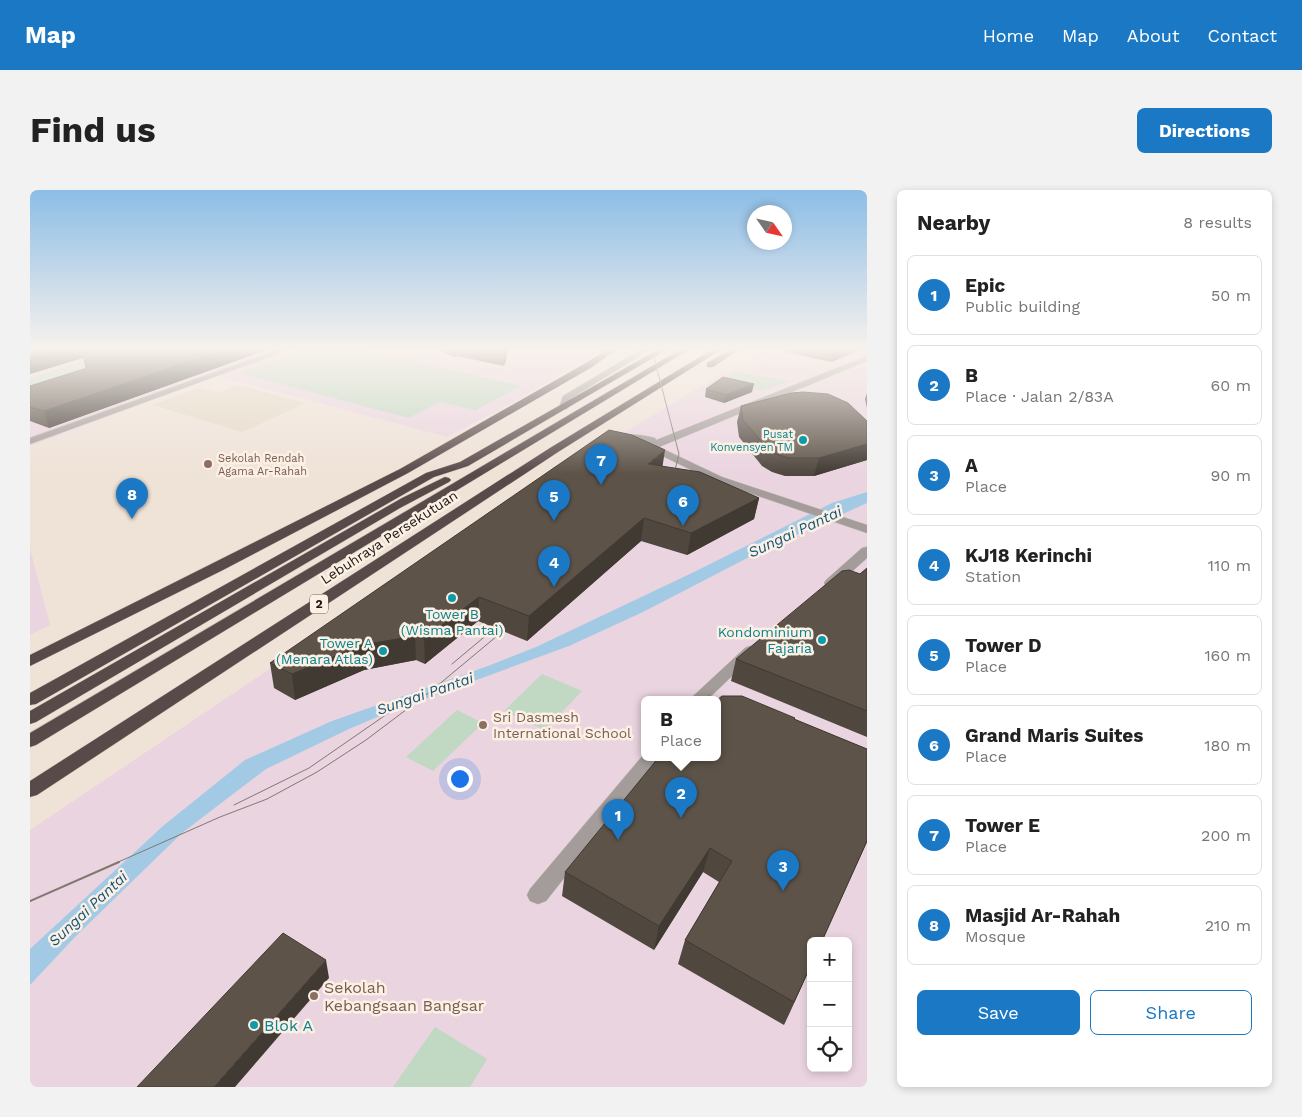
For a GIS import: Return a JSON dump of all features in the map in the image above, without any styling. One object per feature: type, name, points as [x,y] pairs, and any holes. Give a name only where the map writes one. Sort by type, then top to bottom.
[{"type":"highway","points":[[30,662],[227,563],[416,464],[544,391]]},
{"type":"highway","points":[[30,718],[439,482],[464,464],[591,391]]},
{"type":"highway","name":"Lebuhraya Persekutuan","points":[[30,741],[615,391]]},
{"type":"highway","name":"Lebuhraya Persekutuan","points":[[30,790],[554,450],[650,391]]},
{"type":"highway","points":[[608,417],[661,391]]},
{"type":"highway","points":[[367,522],[489,457],[528,442]]},
{"type":"highway","points":[[30,700],[361,513],[430,476],[464,464]]},
{"type":"street","points":[[30,441],[171,391]]},
{"type":"street","points":[[564,406],[566,398],[578,391]]},
{"type":"street","points":[[787,391],[654,446],[718,478],[864,528]]},
{"type":"street","points":[[30,450],[46,446],[148,399]]},
{"type":"street","points":[[816,596],[867,551]]},
{"type":"street","points":[[707,696],[763,640]]},
{"type":"street","points":[[538,895],[648,761]]},
{"type":"shaded area","points":[[30,391],[177,391],[30,446]]},
{"type":"shaded area","points":[[190,391],[218,393],[223,391],[260,391],[306,403],[242,432],[152,405]]},
{"type":"shaded area","points":[[273,391],[533,391],[447,437]]},
{"type":"shaded area","points":[[694,391],[867,391],[867,1087],[30,1087],[30,830],[602,446]]},
{"type":"shaded area","points":[[30,549],[50,625],[30,635]]},
{"type":"green space","points":[[30,391],[43,391],[30,395]]},
{"type":"green space","points":[[306,391],[512,391],[476,410],[440,402],[409,418]]},
{"type":"green space","points":[[542,674],[582,691],[545,730],[504,711]]},
{"type":"green space","points":[[457,710],[483,723],[433,771],[406,757]]},
{"type":"green space","points":[[435,1027],[487,1059],[470,1087],[393,1087]]},
{"type":"water","name":"Sungai Pantai","points":[[867,492],[867,503],[755,554],[643,612],[569,646],[389,712],[266,769],[182,833],[75,937],[30,985],[30,949],[163,826],[245,760],[332,721],[536,647],[694,572],[832,503]]},
{"type":"building","points":[[30,391],[103,391],[44,411],[30,407]]},
{"type":"building","points":[[712,391],[737,391],[726,395]]},
{"type":"building","name":"Pusat Konvensyen TM","points":[[791,393],[828,394],[848,403],[867,421],[867,444],[819,458],[789,458],[776,454],[767,448],[743,420],[741,406]]},
{"type":"building","points":[[609,430],[632,435],[665,450],[648,464],[700,472],[759,498],[691,533],[644,518],[529,616],[479,597],[424,639],[415,636],[362,645],[292,674],[270,663]]},
{"type":"building","name":"Kondominium Fajaria","points":[[867,568],[867,711],[736,659],[842,571],[849,570],[860,574]]},
{"type":"building","points":[[722,696],[742,696],[867,749],[867,841],[824,937],[807,937],[807,974],[794,1002],[685,940],[732,861],[710,848],[659,926],[565,872],[656,761],[721,761]]},
{"type":"building","name":"Blok A","points":[[283,933],[326,960],[214,1087],[137,1087]]},
{"type":"tram line","points":[[663,391],[679,454],[674,474],[670,481]]},
{"type":"tram line","points":[[452,664],[495,628]]},
{"type":"tram line","points":[[116,863],[220,817],[267,799],[317,772],[366,740],[431,691],[503,631]]},
{"type":"tram line","points":[[234,805],[309,768],[403,703]]},
{"type":"tram line","points":[[30,901],[119,862]]},
{"type":"place","name":"Pusat Konvensyen TM","points":[[803,440]]},
{"type":"place","name":"Sekolah Rendah Agama Ar-Rahah","points":[[208,464]]},
{"type":"place","name":"Tower E","points":[[601,485]]},
{"type":"place","name":"Masjid Ar-Rahah","points":[[132,519]]},
{"type":"place","name":"Tower D","points":[[554,521]]},
{"type":"place","name":"Grand Maris Suites","points":[[683,526]]},
{"type":"place","name":"KJ18 Kerinchi","points":[[554,587]]},
{"type":"place","name":"Tower B (Wisma Pantai)","points":[[452,598]]},
{"type":"place","name":"Kondominium Fajaria","points":[[822,640]]},
{"type":"place","name":"Tower A (Menara Atlas)","points":[[383,651]]},
{"type":"place","name":"Sri Dasmesh International School","points":[[483,725]]},
{"type":"place","name":"B","points":[[681,818]]},
{"type":"place","name":"Epic","points":[[618,840]]},
{"type":"place","name":"A","points":[[783,891]]},
{"type":"place","name":"Sekolah Kebangsaan Bangsar","points":[[314,996]]},
{"type":"place","name":"Blok A","points":[[254,1025]]}]
